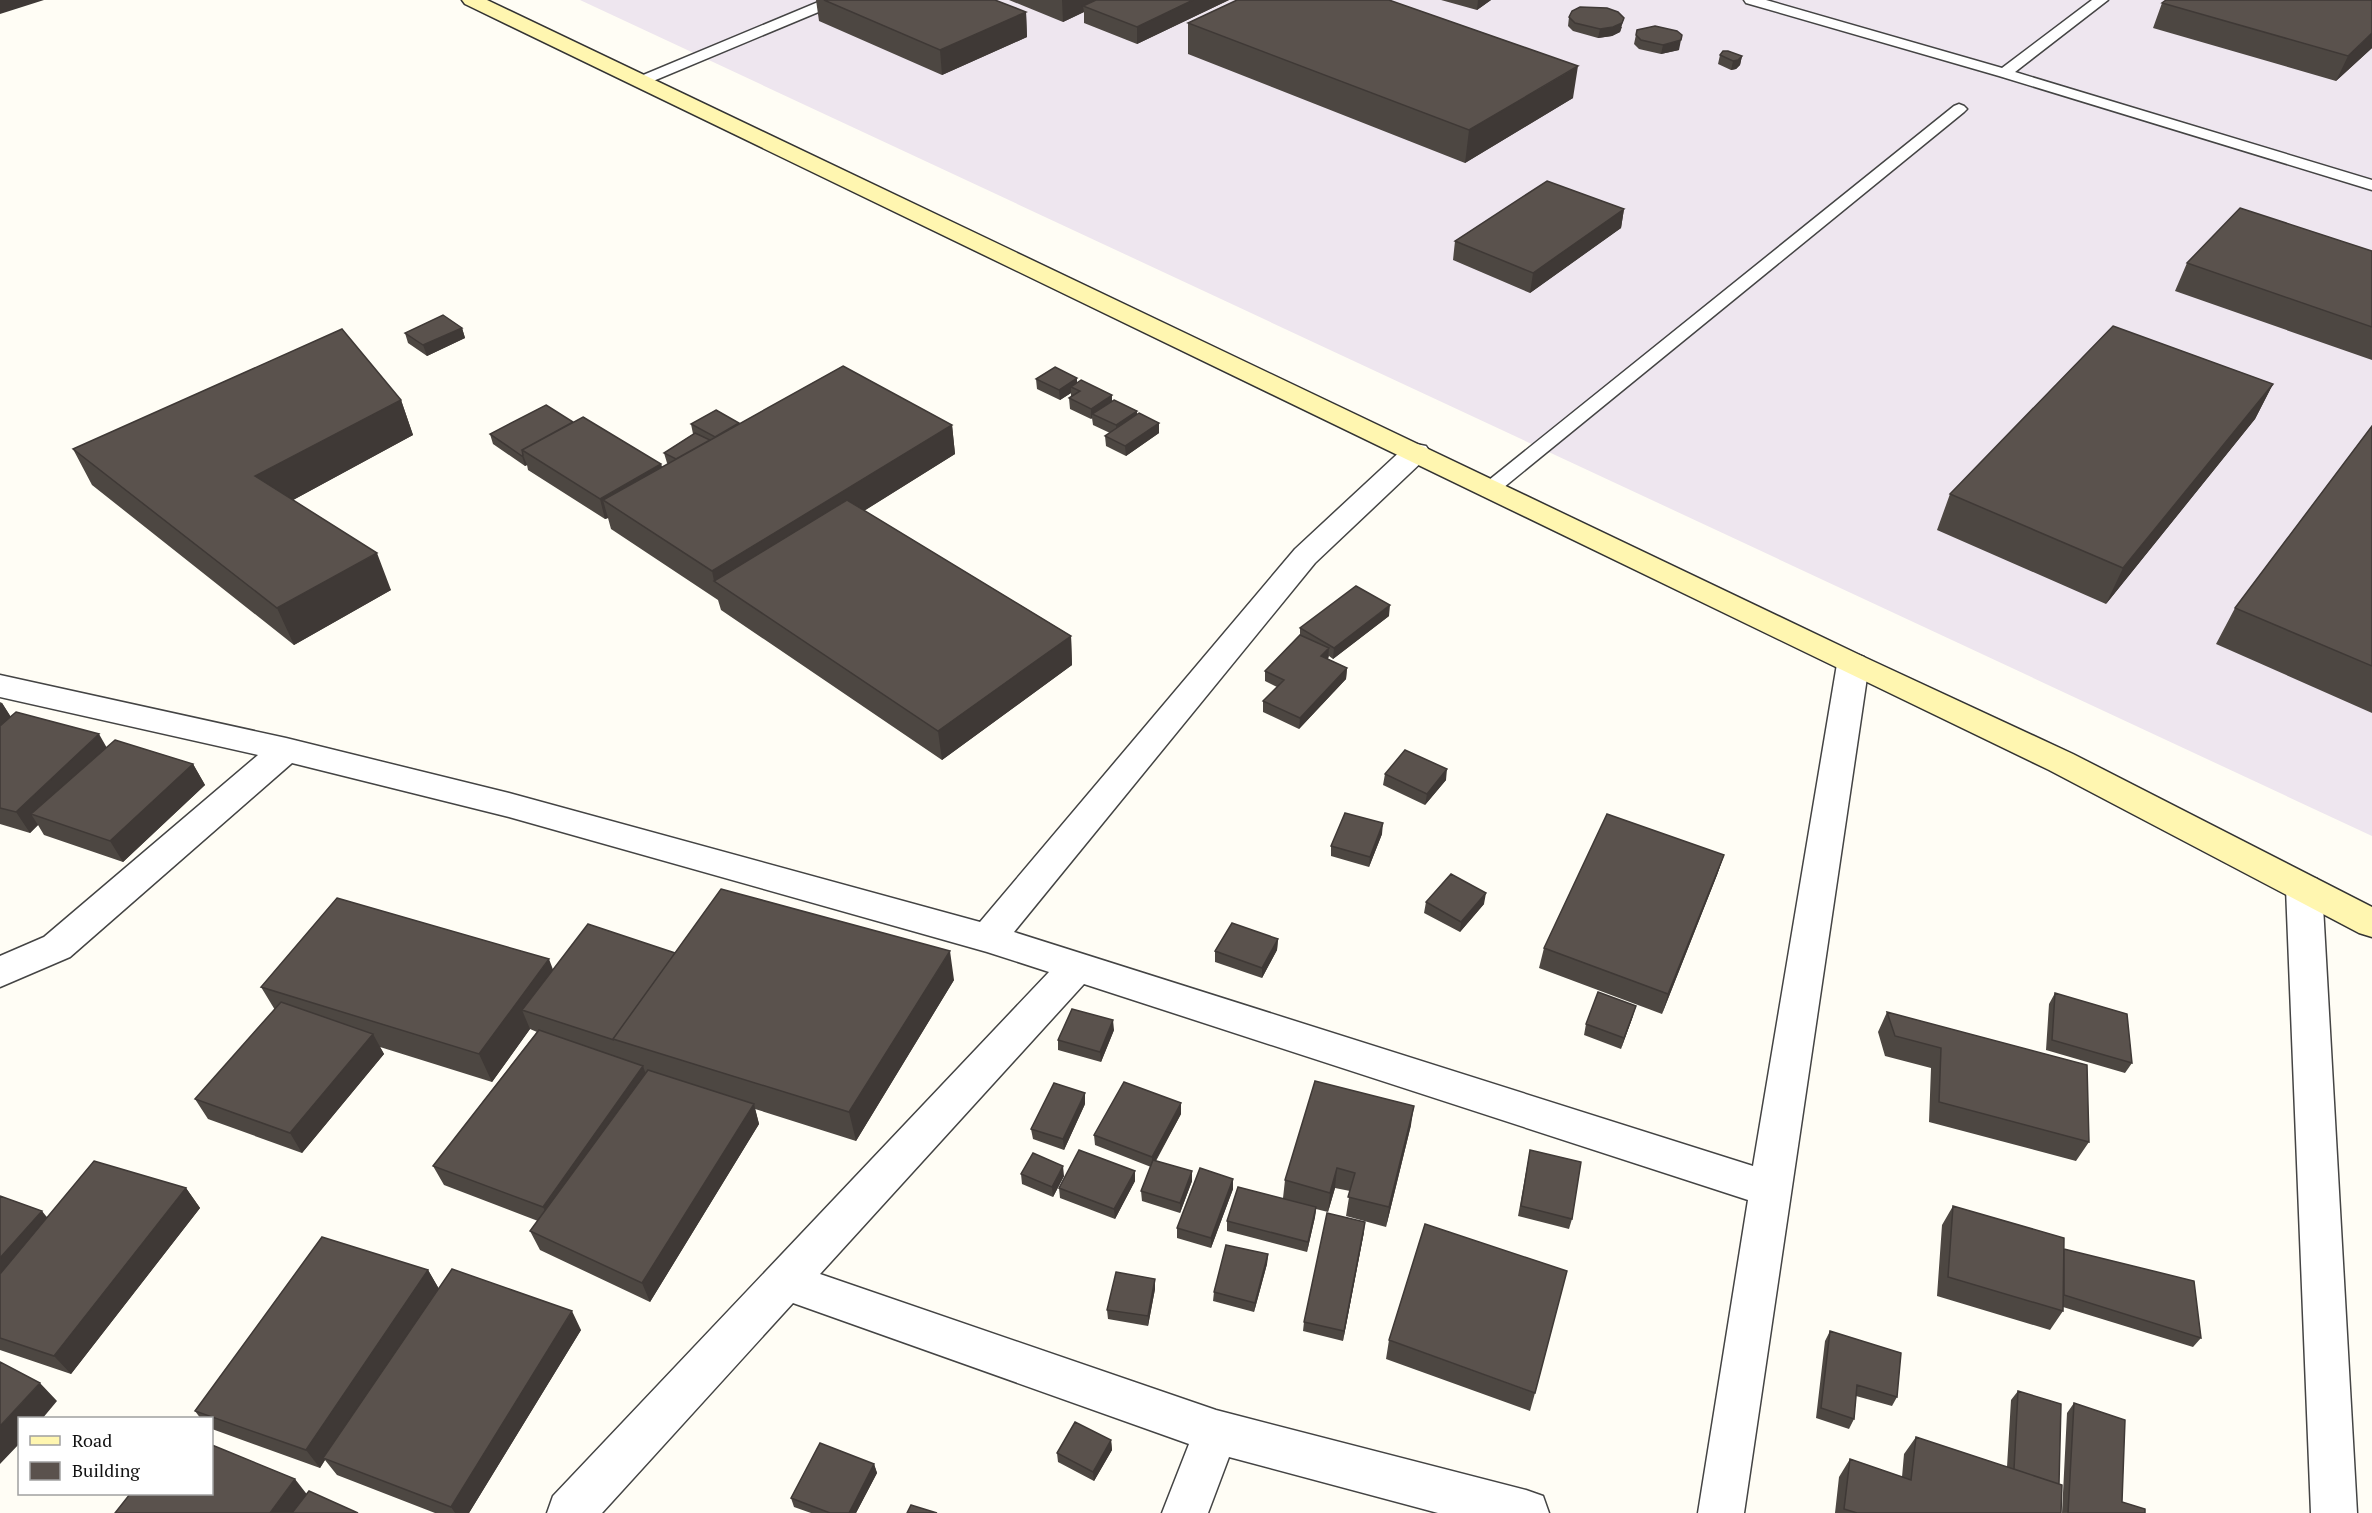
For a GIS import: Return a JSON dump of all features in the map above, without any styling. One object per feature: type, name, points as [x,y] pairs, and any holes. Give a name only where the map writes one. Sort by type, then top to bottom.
[{"type":"main road","points":[[472,0],[2061,762],[2372,923]]},
{"type":"street","points":[[988,938],[1305,556],[1416,452]]},
{"type":"street","points":[[1721,1513],[1853,664]]},
{"type":"street","points":[[0,686],[286,750],[509,805],[988,938],[1770,1189]]},
{"type":"street","points":[[0,972],[57,947],[286,750]]},
{"type":"street","points":[[2304,888],[2334,1513]]},
{"type":"street","points":[[570,1513],[1077,967]]},
{"type":"street","points":[[785,1281],[1216,1432],[1527,1513]]},
{"type":"street","points":[[1185,1513],[1216,1432]]},
{"type":"lane","points":[[641,81],[835,0]]},
{"type":"lane","points":[[1751,0],[2004,73],[2372,185]]},
{"type":"lane","points":[[2004,73],[2101,0]]},
{"type":"lane","points":[[1491,488],[1959,109]]},
{"type":"shaded area","points":[[580,0],[2372,0],[2372,836]]},
{"type":"building","points":[[824,0],[995,0],[1026,12],[940,50]]},
{"type":"building","points":[[1096,0],[1193,0],[1137,27],[1083,6]]},
{"type":"building","points":[[1237,0],[1389,0],[1578,66],[1469,130],[1188,23]]},
{"type":"building","points":[[2166,0],[2372,0],[2372,33],[2348,56],[2162,3]]},
{"type":"building","points":[[1580,7],[1607,8],[1618,12],[1624,18],[1622,23],[1600,29],[1575,23],[1569,17],[1572,11]]},
{"type":"building","points":[[1655,26],[1677,31],[1682,35],[1681,40],[1663,45],[1641,40],[1636,35],[1637,30]]},
{"type":"building","points":[[1723,51],[1742,56],[1733,61],[1720,55]]},
{"type":"building","points":[[1547,181],[1624,209],[1533,273],[1455,241]]},
{"type":"building","points":[[2240,208],[2372,251],[2372,327],[2187,263]]},
{"type":"building","points":[[443,315],[462,328],[423,345],[405,333]]},
{"type":"building","points":[[2113,326],[2273,384],[2123,568],[1950,494]]},
{"type":"building","points":[[342,329],[401,400],[255,476],[377,553],[277,608],[73,449]]},
{"type":"building","points":[[843,366],[952,425],[712,571],[603,500]]},
{"type":"building","points":[[1055,367],[1077,378],[1059,390],[1036,379]]},
{"type":"building","points":[[1081,380],[1112,395],[1091,409],[1069,398],[1080,391],[1071,387]]},
{"type":"building","points":[[1114,400],[1137,411],[1116,425],[1092,414]]},
{"type":"building","points":[[546,405],[573,422],[522,450],[522,456],[490,434]]},
{"type":"building","points":[[716,410],[739,423],[715,437],[691,424]]},
{"type":"building","points":[[1139,413],[1159,423],[1125,446],[1105,436]]},
{"type":"building","points":[[583,417],[661,464],[600,499],[522,450]]},
{"type":"building","points":[[2372,426],[2372,666],[2235,608]]},
{"type":"building","points":[[695,433],[710,440],[676,459],[664,453]]},
{"type":"building","points":[[847,500],[1071,636],[938,731],[714,581]]},
{"type":"building","points":[[1356,586],[1390,605],[1334,648],[1300,628]]},
{"type":"building","points":[[1300,635],[1329,648],[1321,656],[1347,668],[1300,718],[1263,701],[1284,680],[1265,671]]},
{"type":"building","points":[[16,712],[99,734],[16,812],[0,808],[0,726]]},
{"type":"building","points":[[115,740],[193,764],[110,841],[31,814]]},
{"type":"building","points":[[1405,750],[1447,769],[1427,794],[1385,774]]},
{"type":"building","points":[[1345,813],[1383,823],[1370,857],[1331,846]]},
{"type":"building","points":[[1607,814],[1724,855],[1668,994],[1544,948]]},
{"type":"building","points":[[1451,874],[1486,893],[1461,922],[1426,902]]},
{"type":"building","points":[[721,889],[950,951],[849,1112],[613,1039]]},
{"type":"building","points":[[337,898],[549,959],[479,1054],[261,987]]},
{"type":"building","points":[[1232,923],[1278,939],[1262,968],[1215,951]]},
{"type":"building","points":[[588,924],[675,953],[614,1040],[522,1010]]},
{"type":"building","points":[[1598,992],[1636,1006],[1624,1038],[1586,1024]]},
{"type":"building","points":[[2055,993],[2127,1014],[2132,1063],[2052,1040]]},
{"type":"building","points":[[281,1002],[373,1034],[290,1133],[195,1099]]},
{"type":"building","points":[[1072,1009],[1113,1020],[1100,1052],[1058,1040]]},
{"type":"building","points":[[1887,1012],[2087,1065],[2089,1142],[1939,1102],[1941,1048],[1895,1036]]},
{"type":"building","points":[[539,1030],[643,1066],[543,1207],[433,1166]]},
{"type":"building","points":[[648,1070],[754,1104],[642,1283],[530,1231]]},
{"type":"building","points":[[1315,1081],[1414,1106],[1389,1207],[1348,1197],[1355,1173],[1337,1168],[1330,1193],[1285,1180]]},
{"type":"building","points":[[1124,1082],[1181,1103],[1152,1157],[1094,1135]]},
{"type":"building","points":[[1054,1083],[1085,1093],[1063,1139],[1031,1129]]},
{"type":"building","points":[[1079,1150],[1135,1171],[1114,1209],[1059,1188]]},
{"type":"building","points":[[1530,1150],[1581,1162],[1572,1219],[1521,1206]]},
{"type":"building","points":[[1033,1153],[1063,1166],[1052,1187],[1021,1174]]},
{"type":"building","points":[[1153,1160],[1192,1171],[1180,1203],[1141,1191]]},
{"type":"building","points":[[94,1161],[186,1188],[54,1356],[0,1338],[0,1274]]},
{"type":"building","points":[[1200,1168],[1233,1179],[1211,1238],[1177,1228]]},
{"type":"building","points":[[1238,1187],[1316,1207],[1308,1242],[1227,1221]]},
{"type":"building","points":[[0,1196],[42,1211],[0,1258]]},
{"type":"building","points":[[1953,1206],[2064,1238],[2063,1311],[1948,1277]]},
{"type":"building","points":[[1327,1213],[1365,1222],[1344,1331],[1304,1322]]},
{"type":"building","points":[[1425,1224],[1567,1271],[1535,1393],[1389,1340]]},
{"type":"building","points":[[322,1237],[428,1270],[306,1450],[195,1411]]},
{"type":"building","points":[[1226,1245],[1268,1254],[1255,1303],[1214,1292]]},
{"type":"building","points":[[2064,1249],[2194,1281],[2201,1338],[2064,1295]]},
{"type":"building","points":[[452,1269],[572,1311],[451,1507],[323,1458]]},
{"type":"building","points":[[1116,1272],[1155,1279],[1148,1316],[1107,1310]]},
{"type":"building","points":[[1830,1331],[1901,1353],[1897,1397],[1857,1385],[1854,1419],[1821,1408]]},
{"type":"building","points":[[0,1362],[40,1383],[0,1426]]},
{"type":"building","points":[[2018,1391],[2061,1404],[2059,1484],[2014,1469]]},
{"type":"building","points":[[2074,1403],[2125,1420],[2122,1502],[2145,1509],[2145,1513],[2068,1513]]},
{"type":"building","points":[[1075,1422],[1111,1440],[1093,1472],[1057,1453]]},
{"type":"building","points":[[1916,1437],[2062,1485],[2061,1513],[1857,1513],[1844,1509],[1850,1459],[1911,1480]]},
{"type":"building","points":[[820,1443],[874,1464],[849,1513],[830,1513],[791,1498]]},
{"type":"building","points":[[213,1445],[295,1479],[270,1513],[115,1513],[129,1495],[213,1495]]},
{"type":"building","points":[[309,1491],[358,1513],[292,1513]]},
{"type":"building","points":[[911,1505],[937,1513],[907,1513]]}]
